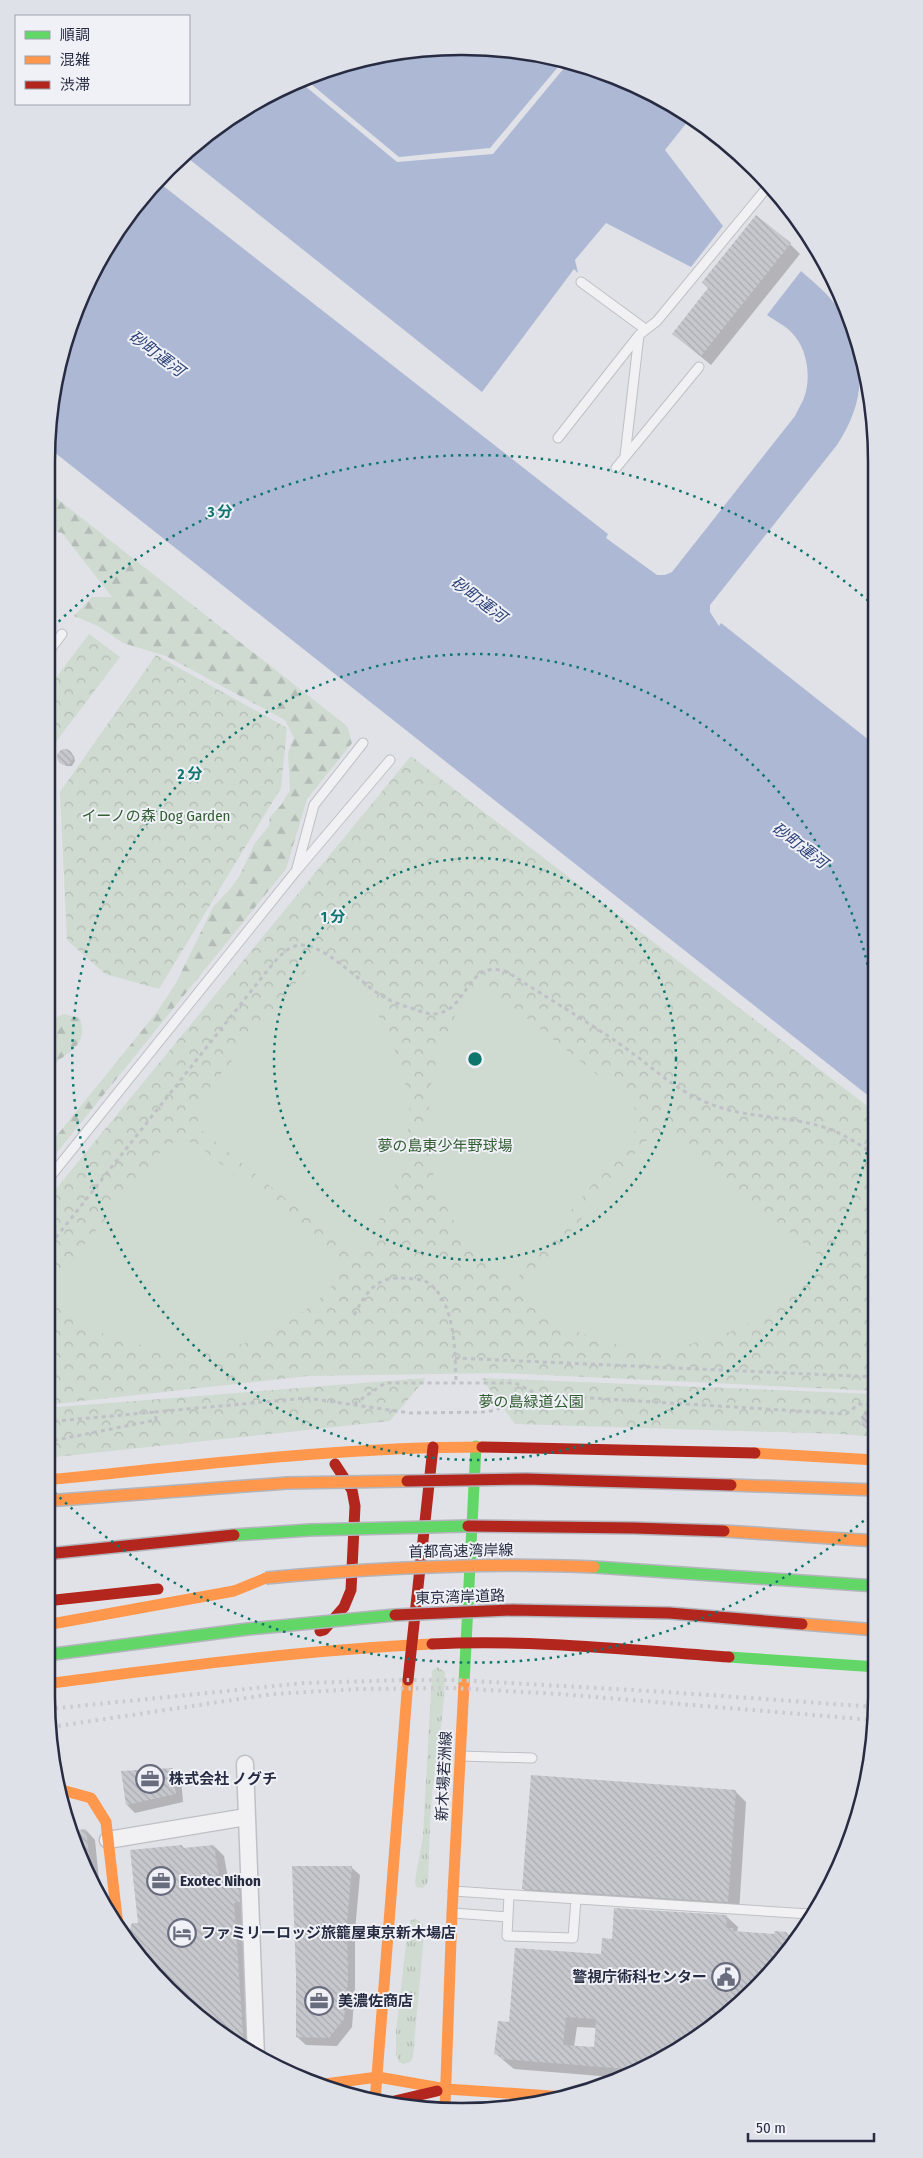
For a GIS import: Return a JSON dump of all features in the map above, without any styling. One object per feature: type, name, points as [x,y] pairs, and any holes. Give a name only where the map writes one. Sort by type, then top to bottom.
[{"type":"main road","points":[[55,1479],[321,1455],[433,1447],[476,1446],[754,1453],[868,1460]]},
{"type":"main road","name":"新木場若洲線","points":[[445,2102],[453,1891],[476,1446]]},
{"type":"main road","points":[[376,2094],[411,1644],[433,1447]]},
{"type":"main road","points":[[306,1636],[324,1630],[344,1607],[351,1590],[355,1506],[352,1490],[337,1466],[321,1455]]},
{"type":"main road","points":[[55,1500],[287,1483],[526,1479],[868,1490]]},
{"type":"main road","name":"首都高速湾岸線","points":[[55,1553],[228,1535],[329,1529],[447,1526],[564,1526],[680,1530],[868,1541]]},
{"type":"main road","name":"首都高速湾岸線","points":[[209,1584],[355,1569],[444,1565],[535,1565],[648,1569],[868,1585]]},
{"type":"main road","points":[[55,1624],[162,1606],[234,1591],[266,1578]]},
{"type":"main road","points":[[55,1599],[171,1588]]},
{"type":"main road","name":"東京湾岸道路","points":[[55,1654],[248,1629],[373,1616],[512,1610],[669,1613],[868,1629]]},
{"type":"main road","points":[[55,1683],[226,1660],[411,1644],[466,1642],[551,1644],[868,1666]]},
{"type":"main road","points":[[226,1660],[279,1644]]},
{"type":"main road","points":[[67,1791],[91,1798],[106,1822],[116,1911]]},
{"type":"main road","points":[[336,2083],[378,2077],[446,2089],[543,2095]]},
{"type":"main road","points":[[403,2099],[446,2089]]},
{"type":"street","points":[[244,1764],[256,2047]]},
{"type":"street","points":[[108,1840],[246,1818]]},
{"type":"lane","points":[[558,438],[642,332],[656,321],[765,190]]},
{"type":"lane","points":[[581,282],[642,332]]},
{"type":"lane","points":[[624,458],[642,332]]},
{"type":"lane","points":[[616,468],[699,367]]},
{"type":"lane","points":[[55,643],[62,634]]},
{"type":"lane","points":[[296,871],[314,806],[363,743]]},
{"type":"lane","points":[[55,1171],[296,871],[390,760]]},
{"type":"lane","points":[[460,1756],[532,1758]]},
{"type":"lane","points":[[453,1891],[805,1914]]},
{"type":"lane","points":[[510,1895],[507,1936],[573,1938],[576,1899]]},
{"type":"lane","points":[[452,1913],[508,1917]]},
{"type":"lane","points":[[420,2101],[446,2089]]},
{"type":"path","points":[[55,1239],[267,971],[280,957],[294,946],[300,945],[322,951],[383,996],[428,1014],[441,1013],[453,1006],[472,980],[483,972],[499,969],[509,973],[624,1047],[670,1084],[689,1095],[732,1112],[827,1128],[868,1151]]},
{"type":"path","points":[[354,1315],[363,1299],[374,1286],[388,1278],[417,1279],[431,1285],[441,1299],[450,1322],[456,1383]]},
{"type":"path","points":[[455,1358],[868,1377]]},
{"type":"path","points":[[354,1404],[385,1383],[515,1383],[540,1395]]},
{"type":"path","points":[[55,1421],[307,1398],[410,1413],[488,1412],[540,1395],[846,1414],[859,1404],[868,1405]]},
{"type":"path","points":[[55,1440],[156,1420],[155,1412]]},
{"type":"green space","points":[[55,497],[347,726],[352,743],[307,799],[286,869],[55,1155],[55,1138],[157,1012],[176,983],[213,907],[231,888],[240,875],[255,843],[269,826],[270,817],[281,805],[290,790],[288,753],[294,738],[285,720],[166,656],[123,643],[98,626],[74,616],[92,597],[112,597],[62,533],[55,531]]},
{"type":"green space","points":[[89,634],[120,657],[55,743],[55,679]]},
{"type":"green space","name":"イーノの森 Dog Garden","points":[[156,655],[287,728],[281,788],[159,989],[105,974],[67,940],[60,792]]},
{"type":"green space","name":"夢の島東少年野球場","points":[[411,756],[868,1107],[868,1391],[501,1373],[308,1376],[55,1404],[55,1190]]},
{"type":"green space","points":[[319,955],[351,977],[376,1010],[394,1047],[410,1100],[407,1151],[391,1198],[371,1235],[352,1253],[200,1129],[197,1103]]},
{"type":"green space","points":[[484,984],[634,1104],[636,1130],[514,1282],[491,1268],[463,1236],[438,1194],[426,1144],[430,1089],[439,1049],[457,1012]]},
{"type":"green space","points":[[64,1014],[80,1018],[82,1030],[76,1046],[55,1064],[55,1018]]},
{"type":"green space","points":[[671,1137],[821,1257],[800,1288],[767,1314],[730,1332],[677,1348],[625,1347],[578,1332],[541,1312],[522,1292],[645,1141]]},
{"type":"green space","points":[[194,1142],[346,1265],[333,1285],[316,1302],[275,1330],[251,1341],[231,1347],[204,1351],[162,1349],[117,1339],[76,1320],[59,1307],[55,1302],[55,1280],[168,1143]]},
{"type":"green space","points":[[426,1378],[390,1421],[55,1457],[55,1407]]},
{"type":"green space","name":"夢の島緑道公園","points":[[481,1378],[868,1394],[868,1436],[515,1424]]},
{"type":"green space","points":[[437,1667],[445,1672],[444,1697],[432,1798],[428,1882],[423,1888],[416,1887],[415,1881],[423,1836],[432,1671]]},
{"type":"green space","points":[[416,1919],[423,1924],[424,1935],[413,2057],[410,2062],[403,2064],[398,2061],[396,2053],[396,2032],[408,1926],[411,1920]]},
{"type":"water","points":[[462,55],[515,58],[567,69],[617,86],[665,109],[686,123],[665,150],[723,226],[691,267],[606,223],[575,260],[578,273],[574,269],[482,392],[189,159],[214,139],[258,109],[306,86],[356,69],[408,58],[435,56]]},
{"type":"water","name":"砂町運河","points":[[163,186],[608,534],[606,538],[657,575],[665,575],[672,572],[795,416],[803,400],[808,379],[806,362],[801,346],[790,330],[767,315],[801,271],[823,290],[838,308],[854,356],[859,378],[858,396],[850,421],[837,445],[710,605],[710,612],[719,626],[721,623],[868,739],[868,1095],[55,453],[58,408],[63,382],[69,356],[86,306],[109,258],[139,214]]},
{"type":"pier","points":[[558,67],[564,68],[493,154],[397,162],[305,86],[311,84],[399,157],[490,148]]},
{"type":"building","points":[[756,215],[791,243],[701,356],[672,334],[708,288],[702,282]]},
{"type":"building","points":[[65,749],[73,757],[65,765],[57,757]]},
{"type":"building","points":[[868,1409],[868,1430],[862,1425],[861,1417]]},
{"type":"building","points":[[173,1768],[176,1794],[126,1805],[121,1771]]},
{"type":"building","points":[[531,1775],[736,1790],[728,1902],[522,1889]]},
{"type":"building","points":[[86,1829],[89,1859],[86,1852],[78,1830]]},
{"type":"building","points":[[182,1845],[183,1848],[214,1845],[220,1883],[239,1883],[240,1902],[234,1903],[243,2039],[214,2019],[174,1984],[156,1965],[129,1930],[132,1923],[138,1923],[130,1850]]},
{"type":"building","points":[[292,1866],[352,1866],[347,1922],[348,1979],[344,2019],[329,2038],[296,2037]]},
{"type":"building","points":[[614,1908],[727,1915],[726,1928],[733,1928],[733,1931],[774,1934],[775,1931],[787,1932],[787,1935],[790,1935],[767,1965],[749,1984],[709,2019],[665,2049],[624,2069],[501,2059],[501,2055],[494,2054],[498,2021],[509,2022],[515,1948],[601,1954],[602,1938],[612,1939]],"holes":[[[566,2017],[596,2019],[594,2047],[563,2045]]]},
{"type":"railway","points":[[55,1708],[305,1683],[405,1680],[457,1680],[667,1692],[868,1706]]},
{"type":"railway","points":[[56,1726],[273,1694],[358,1689],[453,1688],[559,1694],[867,1720]]},
{"type":"traffic: fast","points":[[464,1684],[476,1446]]},
{"type":"traffic: fast","points":[[234,1535],[310,1530],[468,1526]]},
{"type":"traffic: fast","points":[[594,1567],[868,1585]]},
{"type":"traffic: fast","points":[[55,1654],[248,1629],[395,1615]]},
{"type":"traffic: fast","points":[[729,1657],[868,1666]]},
{"type":"traffic: slow","points":[[55,1479],[318,1454],[373,1450],[482,1447]]},
{"type":"traffic: slow","points":[[755,1453],[868,1460]]},
{"type":"traffic: slow","points":[[55,1500],[287,1483],[407,1481]]},
{"type":"traffic: slow","points":[[731,1485],[868,1490]]},
{"type":"traffic: slow","points":[[724,1531],[868,1540]]},
{"type":"traffic: slow","points":[[266,1578],[430,1567],[512,1565],[594,1567]]},
{"type":"traffic: slow","points":[[55,1623],[234,1591],[266,1578]]},
{"type":"traffic: slow","points":[[802,1624],[868,1629]]},
{"type":"traffic: slow","points":[[55,1683],[190,1665],[335,1650],[432,1644]]},
{"type":"traffic: slow","points":[[376,2094],[408,1680]]},
{"type":"traffic: slow","points":[[445,2102],[452,1913],[464,1684]]},
{"type":"traffic: slow","points":[[67,1791],[91,1798],[106,1822],[116,1911]]},
{"type":"traffic: slow","points":[[336,2083],[378,2077],[446,2089],[540,2095]]},
{"type":"traffic: jam","points":[[408,1680],[433,1447]]},
{"type":"traffic: jam","points":[[482,1447],[755,1453]]},
{"type":"traffic: jam","points":[[320,1631],[324,1630],[344,1607],[351,1590],[355,1506],[352,1490],[335,1464]]},
{"type":"traffic: jam","points":[[407,1481],[526,1479],[731,1485]]},
{"type":"traffic: jam","points":[[468,1526],[724,1531]]},
{"type":"traffic: jam","points":[[55,1553],[234,1535]]},
{"type":"traffic: jam","points":[[55,1600],[158,1589]]},
{"type":"traffic: jam","points":[[395,1615],[512,1610],[669,1613],[802,1624]]},
{"type":"traffic: jam","points":[[432,1644],[543,1644],[729,1657]]},
{"type":"traffic: jam","points":[[403,2099],[437,2091]]},
{"type":"place","name":"株式会社 ノグチ","points":[[150,1779]]},
{"type":"place","name":"Exotec Nihon","points":[[161,1881]]},
{"type":"place","name":"ファミリーロッジ旅籠屋東京新木場店","points":[[182,1933]]},
{"type":"place","name":"警視庁術科センター","points":[[726,1977]]},
{"type":"place","name":"美濃佐商店","points":[[319,2001]]}]
